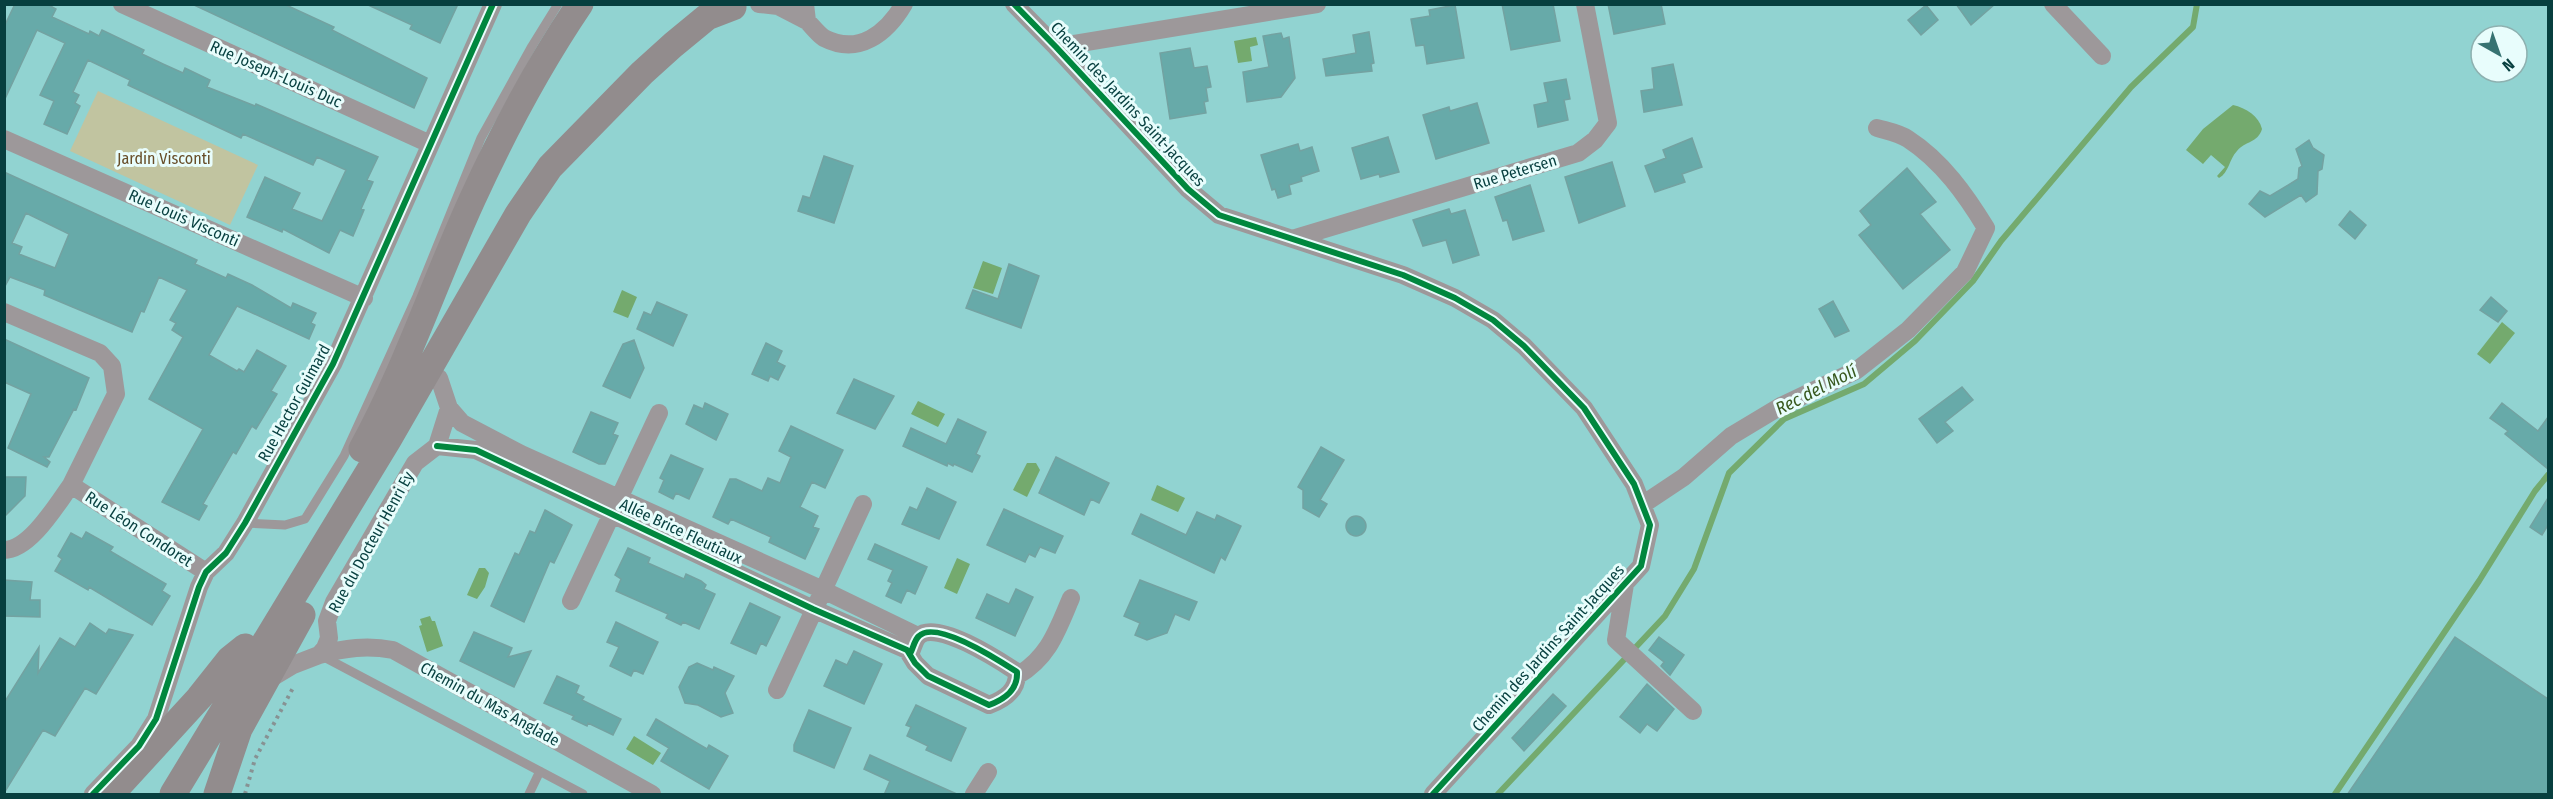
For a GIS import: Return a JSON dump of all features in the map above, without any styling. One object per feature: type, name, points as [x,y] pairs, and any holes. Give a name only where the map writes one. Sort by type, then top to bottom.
[{"type":"main road","points":[[157,795],[304,551],[386,406],[471,201],[510,120],[555,40],[580,4]]},
{"type":"main road","points":[[173,795],[388,440],[518,214],[550,167],[642,73],[673,45],[707,17],[732,5]]},
{"type":"main road","points":[[217,795],[239,729],[557,174],[565,153]]},
{"type":"main road","points":[[111,795],[199,698],[230,659],[245,647]]},
{"type":"street","name":"Rue Joseph-Louis Duc","points":[[123,4],[430,144]]},
{"type":"street","name":"Rue Hector Guimard","points":[[93,795],[139,746],[156,719],[206,572],[226,553],[245,523],[333,363],[364,298],[493,4]]},
{"type":"street","points":[[759,4],[806,13],[823,37],[844,44],[862,42],[880,35],[904,4]]},
{"type":"street","name":"Chemin des Jardins Saint-Jacques","points":[[1014,4],[1180,181],[1220,214],[1266,232],[1295,238],[1402,275],[1455,298],[1493,320],[1524,346],[1584,408],[1634,484],[1650,525],[1641,566],[1433,795]]},
{"type":"street","points":[[1056,47],[1317,4]]},
{"type":"street","name":"Rue Petersen","points":[[1295,238],[1578,153],[1595,140],[1608,123],[1585,4]]},
{"type":"street","points":[[2053,4],[2102,56]]},
{"type":"street","points":[[1642,505],[1684,477],[1731,436],[1781,406],[1857,370],[1908,330],[1965,272],[1986,228],[1941,166],[1907,138],[1877,128]]},
{"type":"street","name":"Rue Louis Visconti","points":[[4,139],[364,298]]},
{"type":"street","name":"Rue Léon Condoret","points":[[4,312],[100,353],[112,366],[116,394],[71,485],[206,572]]},
{"type":"street","points":[[437,446],[449,408],[439,378]]},
{"type":"street","name":"Allée Brice Fleutiaux","points":[[449,408],[462,423],[617,508],[813,609],[915,644]]},
{"type":"street","name":"Allée Brice Fleutiaux","points":[[571,601],[617,508],[659,413]]},
{"type":"street","name":"Allée Brice Fleutiaux","points":[[437,446],[476,450],[823,590],[915,644]]},
{"type":"street","name":"Rue du Docteur Henri Ey","points":[[319,655],[329,638],[327,621],[334,602],[415,463],[437,446]]},
{"type":"street","points":[[4,550],[12,550],[33,535],[71,485]]},
{"type":"street","points":[[777,690],[863,504]]},
{"type":"street","points":[[1626,582],[1616,640],[1693,711]]},
{"type":"street","name":"Allée Brice Fleutiaux","points":[[1017,676],[1031,668],[1044,656],[1071,598]]},
{"type":"street","name":"Allée Brice Fleutiaux","points":[[927,632],[943,632],[1004,663],[1017,672],[1017,681],[1011,692],[1001,701],[989,705],[928,676],[915,663],[915,644],[927,632]]},
{"type":"street","name":"Chemin du Mas Anglade","points":[[319,655],[346,648],[372,646],[393,650],[652,795]]},
{"type":"street","points":[[264,683],[293,665],[319,655]]},
{"type":"street","points":[[974,795],[988,772]]},
{"type":"lane","points":[[245,523],[285,525],[305,519],[344,456],[417,296],[481,138],[558,4]]},
{"type":"lane","points":[[319,655],[344,666],[583,795]]},
{"type":"lane","points":[[529,795],[540,771]]},
{"type":"path","points":[[245,795],[255,759],[298,678],[319,655]]},
{"type":"green space","name":"Jardin Visconti","points":[[98,91],[258,165],[230,225],[70,151]]},
{"type":"shaded area","points":[[1256,37],[1258,45],[1250,47],[1252,61],[1238,63],[1234,41]]},
{"type":"shaded area","points":[[2233,105],[2251,113],[2258,120],[2262,129],[2258,137],[2237,151],[2225,173],[2219,178],[2217,176],[2225,167],[2211,155],[2203,164],[2186,150],[2203,129]]},
{"type":"shaded area","points":[[983,261],[1002,268],[993,294],[973,288]]},
{"type":"shaded area","points":[[622,290],[637,297],[628,318],[613,312]]},
{"type":"shaded area","points":[[2502,322],[2515,333],[2490,364],[2477,354]]},
{"type":"shaded area","points":[[918,401],[945,414],[938,427],[911,414]]},
{"type":"shaded area","points":[[1027,463],[1036,463],[1040,470],[1027,497],[1013,490]]},
{"type":"shaded area","points":[[1157,485],[1185,498],[1178,512],[1151,500]]},
{"type":"shaded area","points":[[957,558],[970,564],[957,594],[944,588]]},
{"type":"shaded area","points":[[479,568],[485,568],[489,573],[485,587],[477,599],[467,595]]},
{"type":"shaded area","points":[[430,616],[432,621],[435,621],[443,646],[427,652],[419,626],[422,625],[420,619]]},
{"type":"shaded area","points":[[634,736],[661,753],[653,765],[626,749]]},
{"type":"building","points":[[15,4],[47,4],[56,9],[52,17],[89,34],[90,31],[99,36],[102,30],[144,50],[142,54],[163,64],[183,73],[185,68],[210,80],[207,87],[255,106],[256,104],[378,157],[367,180],[373,182],[361,209],[364,210],[353,236],[340,230],[329,253],[283,229],[282,232],[247,217],[265,177],[300,193],[292,209],[322,221],[346,170],[317,157],[313,165],[243,134],[241,138],[128,85],[130,80],[88,60],[73,92],[79,95],[75,103],[80,106],[67,134],[44,124],[54,101],[40,95],[65,43],[37,30],[4,101],[4,27]]},
{"type":"building","points":[[192,4],[284,4],[334,27],[332,30],[427,78],[414,108]]},
{"type":"building","points":[[366,4],[458,4],[440,43],[410,29],[412,25]]},
{"type":"building","points":[[1502,4],[1553,4],[1560,41],[1511,50]]},
{"type":"building","points":[[1608,4],[1661,4],[1665,24],[1614,34]]},
{"type":"building","points":[[1956,4],[1995,4],[1971,25]]},
{"type":"building","points":[[1455,5],[1464,58],[1427,64],[1424,45],[1416,46],[1411,19],[1430,16],[1429,10]]},
{"type":"building","points":[[1926,5],[1938,20],[1921,35],[1908,20]]},
{"type":"building","points":[[1369,32],[1374,63],[1371,64],[1372,71],[1326,76],[1323,59],[1356,53],[1353,35]]},
{"type":"building","points":[[1281,33],[1283,39],[1289,37],[1295,78],[1281,97],[1247,102],[1243,72],[1269,67],[1263,36]]},
{"type":"building","points":[[1190,48],[1194,68],[1207,66],[1211,87],[1206,88],[1208,101],[1204,102],[1206,113],[1170,119],[1160,53]]},
{"type":"building","points":[[1673,64],[1682,105],[1644,112],[1641,91],[1654,89],[1652,68]]},
{"type":"building","points":[[1566,79],[1570,99],[1564,100],[1568,120],[1538,127],[1534,105],[1548,102],[1544,83]]},
{"type":"building","points":[[1477,103],[1489,143],[1436,159],[1423,115],[1449,107],[1450,111]]},
{"type":"building","points":[[1388,137],[1399,172],[1361,179],[1352,148]]},
{"type":"building","points":[[1692,138],[1702,167],[1682,174],[1685,182],[1655,192],[1645,166],[1666,158],[1663,150]]},
{"type":"building","points":[[2309,140],[2313,148],[2324,155],[2322,169],[2318,171],[2317,194],[2306,202],[2301,195],[2265,217],[2249,204],[2260,191],[2270,196],[2298,179],[2299,168],[2302,166],[2296,149]]},
{"type":"building","points":[[1298,144],[1300,151],[1312,147],[1319,171],[1301,177],[1302,181],[1289,185],[1291,194],[1278,198],[1275,189],[1272,190],[1261,155]]},
{"type":"building","points":[[824,156],[853,166],[834,223],[798,211],[803,196],[810,198]]},
{"type":"building","points":[[1612,162],[1625,206],[1579,223],[1565,177]]},
{"type":"building","points":[[1907,168],[1936,202],[1920,214],[1950,250],[1903,289],[1859,235],[1871,225],[1860,211]]},
{"type":"building","points":[[4,172],[197,260],[195,264],[226,278],[228,274],[252,285],[291,308],[293,303],[316,313],[311,323],[315,325],[309,339],[237,306],[209,355],[237,371],[239,369],[244,372],[257,350],[286,366],[271,391],[277,394],[256,429],[252,426],[236,454],[233,452],[203,504],[207,506],[199,520],[162,502],[203,429],[149,399],[183,337],[172,330],[176,323],[170,320],[187,290],[159,277],[144,312],[141,311],[132,332],[44,295],[45,290],[10,277],[4,288]],"holes":[[[26,213],[69,234],[55,268],[19,254],[22,247],[12,243]]]},
{"type":"building","points":[[1530,185],[1544,231],[1513,240],[1507,220],[1503,221],[1495,197]]},
{"type":"building","points":[[1449,209],[1451,214],[1465,210],[1479,255],[1453,263],[1446,240],[1423,246],[1413,220]]},
{"type":"building","points":[[2350,211],[2366,225],[2355,239],[2339,225]]},
{"type":"building","points":[[1009,264],[1039,276],[1021,328],[966,308],[973,290],[998,299]]},
{"type":"building","points":[[2491,297],[2507,311],[2498,322],[2480,310]]},
{"type":"building","points":[[1833,301],[1849,331],[1835,337],[1819,309]]},
{"type":"building","points":[[657,302],[687,315],[673,346],[637,329],[644,312],[651,315]]},
{"type":"building","points":[[4,339],[89,378],[76,410],[74,409],[49,457],[44,457],[50,462],[47,467],[8,448],[31,394],[4,382]]},
{"type":"building","points":[[634,340],[644,368],[630,398],[603,386],[623,344]]},
{"type":"building","points":[[766,343],[782,351],[777,362],[785,366],[778,380],[770,376],[768,381],[752,374]]},
{"type":"building","points":[[854,379],[894,396],[875,429],[837,413]]},
{"type":"building","points":[[1962,387],[1973,400],[1945,422],[1953,431],[1937,443],[1919,419]]},
{"type":"building","points":[[705,403],[728,414],[716,440],[686,424],[694,405],[703,409]]},
{"type":"building","points":[[2502,403],[2538,431],[2548,417],[2548,469],[2505,434],[2508,431],[2490,418]]},
{"type":"building","points":[[591,412],[618,423],[613,434],[618,436],[605,464],[599,464],[573,452]]},
{"type":"building","points":[[958,419],[986,432],[976,454],[980,456],[972,472],[954,464],[953,466],[948,463],[947,466],[903,446],[911,428],[946,444]]},
{"type":"building","points":[[791,426],[843,450],[825,488],[812,482],[800,507],[818,516],[813,527],[819,529],[805,559],[769,542],[771,537],[731,519],[728,524],[713,517],[730,479],[736,479],[762,491],[768,478],[780,483],[791,457],[779,451]]},
{"type":"building","points":[[1321,447],[1344,460],[1320,500],[1327,504],[1319,517],[1303,508],[1303,490],[1298,487]]},
{"type":"building","points":[[671,455],[703,469],[689,499],[676,493],[673,499],[659,492],[664,480],[660,478]]},
{"type":"building","points":[[1056,457],[1109,483],[1099,503],[1091,499],[1084,515],[1039,493]]},
{"type":"building","points":[[4,477],[26,477],[25,496],[4,517]]},
{"type":"building","points":[[927,488],[956,502],[939,539],[902,524],[910,507],[917,510]]},
{"type":"building","points":[[2548,498],[2548,525],[2542,535],[2530,527]]},
{"type":"building","points":[[1004,509],[1063,536],[1055,553],[1040,547],[1035,557],[1029,554],[1025,562],[987,545]]},
{"type":"building","points":[[545,510],[572,525],[554,563],[550,561],[524,622],[491,606],[515,553],[519,555],[530,531],[535,533]]},
{"type":"building","points":[[1197,512],[1215,520],[1217,515],[1241,526],[1225,560],[1221,557],[1214,573],[1132,534],[1141,514],[1186,535]]},
{"type":"building","points":[[1356,516],[1363,519],[1366,526],[1363,533],[1356,536],[1349,533],[1346,526],[1349,519]]},
{"type":"building","points":[[86,532],[113,547],[110,551],[166,584],[162,591],[170,596],[152,625],[89,587],[88,590],[55,571],[62,559],[58,556],[71,533],[82,539]]},
{"type":"building","points":[[875,544],[927,567],[915,594],[907,590],[901,603],[886,596],[892,583],[888,581],[893,570],[868,559]]},
{"type":"building","points":[[628,548],[650,558],[648,563],[684,579],[686,574],[701,581],[706,585],[704,589],[715,594],[699,629],[683,622],[681,625],[666,618],[668,614],[616,591],[621,579],[615,575]]},
{"type":"building","points":[[4,580],[32,582],[30,600],[40,600],[40,617],[4,616]]},
{"type":"building","points":[[1140,580],[1197,602],[1189,620],[1175,614],[1167,633],[1147,640],[1135,635],[1140,623],[1124,616]]},
{"type":"building","points":[[1016,589],[1033,597],[1015,636],[976,618],[987,594],[1009,604]]},
{"type":"building","points":[[750,603],[780,617],[766,646],[761,643],[756,654],[731,643]]},
{"type":"building","points":[[616,622],[658,642],[643,674],[634,670],[631,676],[610,666],[619,647],[607,642]]},
{"type":"building","points":[[90,623],[106,634],[109,629],[133,635],[96,694],[85,688],[55,736],[43,730],[4,793],[4,703],[39,647],[38,673],[60,638],[75,647]]},
{"type":"building","points":[[474,632],[512,648],[508,657],[531,651],[514,687],[460,661]]},
{"type":"building","points":[[1659,637],[1684,655],[1670,675],[1661,666],[1664,662],[1649,650]]},
{"type":"building","points":[[2455,637],[2548,699],[2548,795],[2347,795]]},
{"type":"building","points":[[854,651],[882,664],[864,704],[824,686],[836,660],[847,665]]},
{"type":"building","points":[[697,663],[713,670],[714,667],[734,676],[725,693],[733,713],[721,717],[698,705],[685,703],[679,687],[689,667]]},
{"type":"building","points":[[557,676],[579,686],[576,693],[584,697],[582,700],[621,719],[613,735],[588,723],[587,726],[572,719],[574,716],[544,703]]},
{"type":"building","points":[[1647,684],[1674,709],[1657,731],[1647,724],[1640,733],[1620,717]]},
{"type":"building","points":[[1553,694],[1566,706],[1524,751],[1512,738]]},
{"type":"building","points":[[916,705],[966,728],[951,761],[926,750],[928,746],[907,736],[911,727],[906,725]]},
{"type":"building","points":[[809,710],[851,728],[834,768],[794,751],[794,745]]},
{"type":"building","points":[[656,719],[707,749],[709,745],[728,756],[709,789],[661,761],[669,748],[647,735]]},
{"type":"building","points":[[870,755],[959,795],[884,795],[890,781],[864,769]]},
{"type":"waterway","name":"Rec del Molí","points":[[1498,794],[1665,616],[1694,569],[1729,473],[1784,419],[1864,384],[1915,341],[1973,281],[2001,241],[2131,87],[2193,27],[2197,4]]},
{"type":"waterway","points":[[2335,794],[2479,581],[2535,491],[2548,475]]},
{"type":"cycle path","points":[[93,794],[139,746],[156,719],[206,572],[226,553],[245,523],[333,364],[493,4]]},
{"type":"cycle path","points":[[1014,4],[1188,189],[1219,215],[1403,275],[1455,298],[1493,320],[1524,346],[1584,408],[1634,484],[1650,525],[1641,566],[1433,794]]},
{"type":"cycle path","points":[[437,446],[476,450],[813,609],[907,650],[915,663],[928,676],[989,705],[1005,697],[1013,689],[1017,678],[1017,672],[983,651],[939,633],[927,632],[919,636],[911,652]]}]
